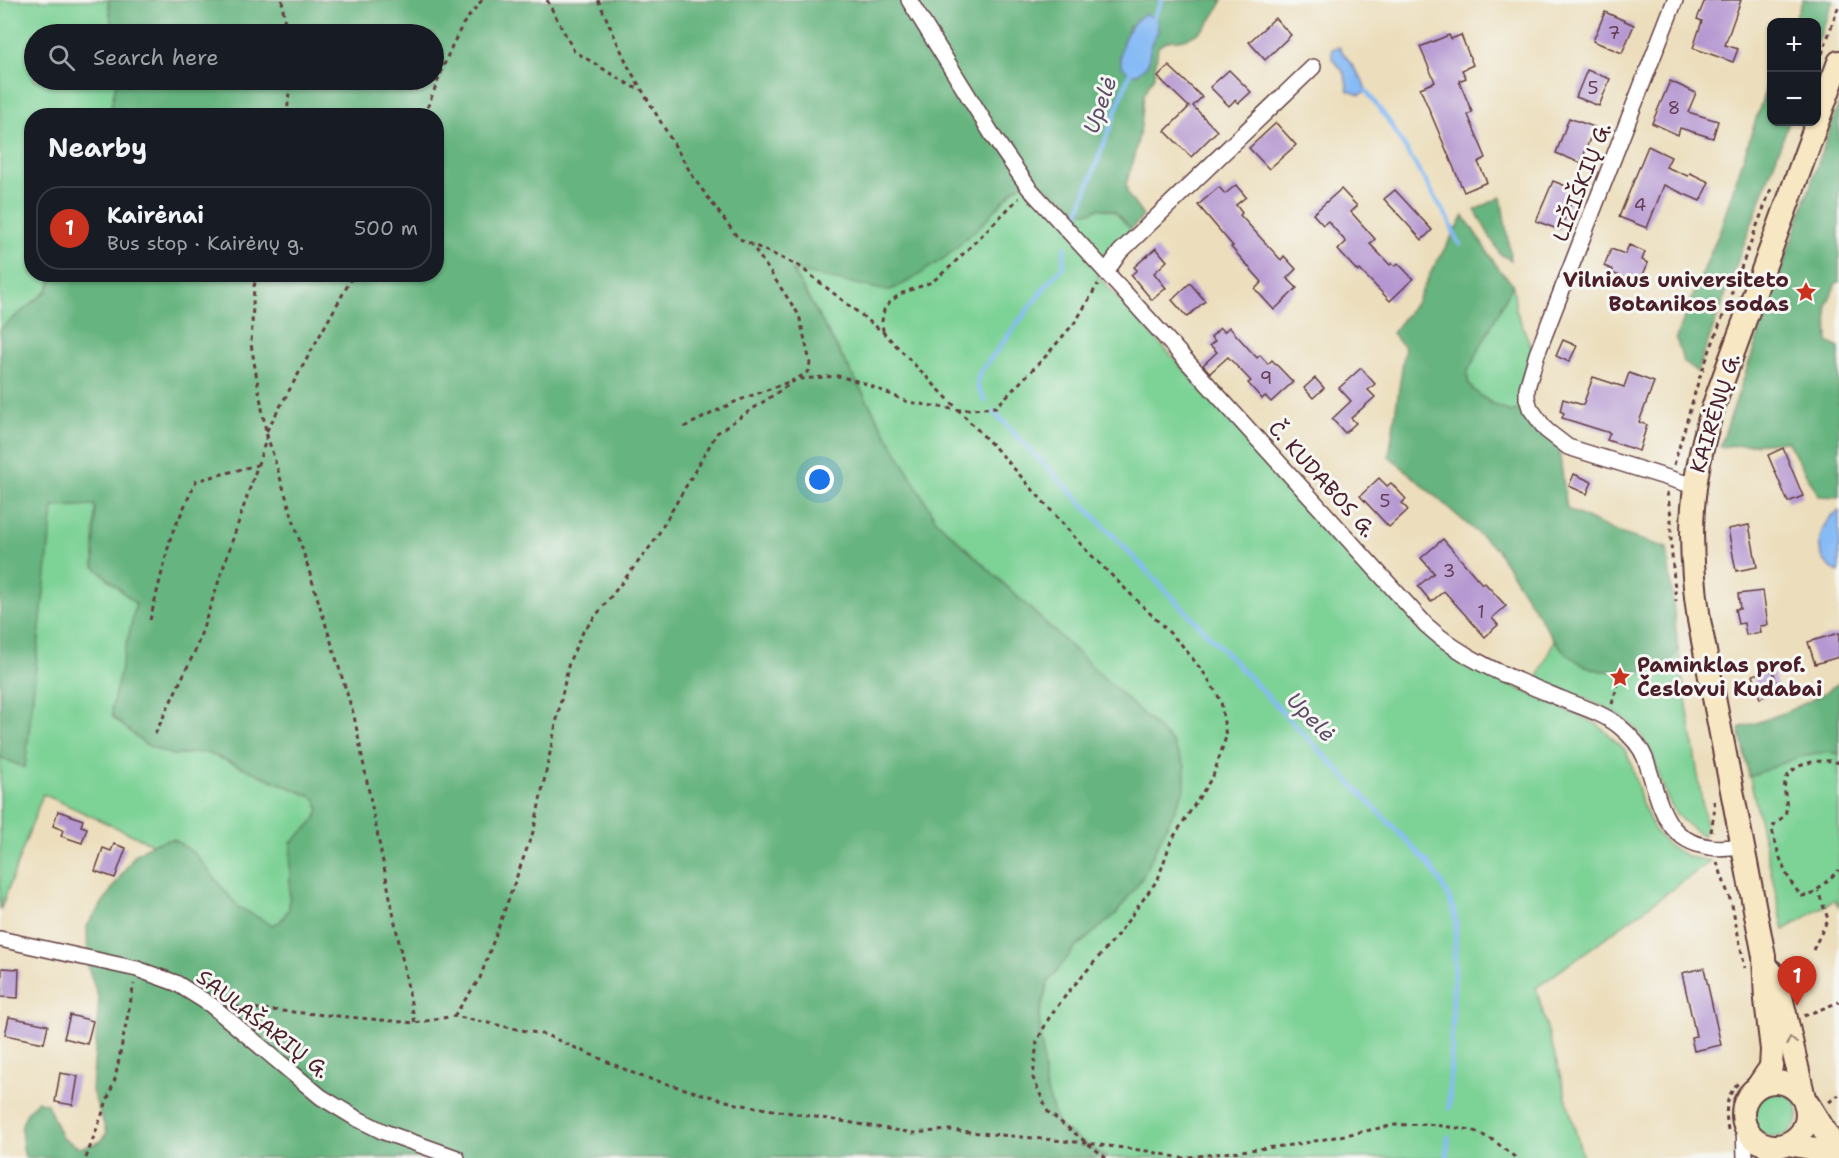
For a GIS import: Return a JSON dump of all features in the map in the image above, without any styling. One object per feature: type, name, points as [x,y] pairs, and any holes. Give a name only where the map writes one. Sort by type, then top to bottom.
[{"type":"main road","name":"KAIRĖNŲ G.","points":[[1758,1086],[1771,1066],[1772,1050],[1764,956],[1699,621],[1692,574],[1691,537],[1694,486],[1702,440],[1830,60]]},
{"type":"main road","name":"KAIRĖNŲ G.","points":[[1764,956],[1781,996],[1804,1098]]},
{"type":"main road","points":[[1826,1158],[1811,1148],[1777,1149],[1757,1140],[1749,1133],[1744,1123],[1745,1102],[1750,1093],[1758,1086],[1768,1082],[1789,1084],[1804,1098],[1839,1154]]},
{"type":"main road","points":[[1777,1149],[1797,1138],[1803,1130],[1807,1120],[1804,1098]]},
{"type":"street","name":"Č. KUDABOS G.","points":[[909,0],[995,139],[1029,188],[1426,625],[1445,642],[1477,662],[1608,718],[1638,745],[1663,814],[1673,828],[1698,845],[1713,848],[1742,846]]},
{"type":"street","name":"LIŽIŠKIŲ G.","points":[[1675,0],[1537,354],[1527,388],[1527,398],[1530,408],[1546,430],[1568,447],[1694,486]]},
{"type":"street","points":[[1106,272],[1120,252],[1313,67]]},
{"type":"street","name":"SAULAŠARIŲ G.","points":[[0,939],[137,969],[176,983],[211,1005],[321,1096],[354,1117],[384,1132],[457,1158]]},
{"type":"street","points":[[1744,1123],[1744,1158]]},
{"type":"path","points":[[282,0],[285,24]]},
{"type":"path","points":[[444,65],[463,24],[482,0]]},
{"type":"path","points":[[547,0],[574,51],[633,87],[642,90]]},
{"type":"path","points":[[598,0],[629,68],[695,180],[738,238],[799,266],[884,333],[1002,455],[1084,549],[1181,644],[1208,677],[1221,701],[1226,737],[1213,776],[1171,841],[1158,879],[1116,937],[1070,990],[1050,1017],[1037,1041],[1033,1078],[1048,1112],[1106,1158]]},
{"type":"path","points":[[1830,60],[1839,5]]},
{"type":"path","points":[[287,108],[289,90]]},
{"type":"path","points":[[427,108],[434,90]]},
{"type":"path","points":[[884,333],[882,321],[884,310],[889,303],[900,294],[932,282],[1029,188]]},
{"type":"path","points":[[454,1016],[480,978],[534,829],[569,662],[583,632],[653,543],[717,433],[809,371],[810,362],[799,315],[751,244]]},
{"type":"path","points":[[684,427],[737,401],[786,381],[838,376],[864,383],[908,402],[959,410],[996,407],[1076,321],[1106,272]]},
{"type":"path","points":[[255,282],[251,344],[266,432],[354,716],[415,1023]]},
{"type":"path","points":[[155,734],[196,649],[266,440],[266,432],[350,282]]},
{"type":"path","points":[[150,620],[171,536],[196,481],[257,465]]},
{"type":"path","points":[[1608,718],[1620,677]]},
{"type":"path","points":[[1839,763],[1827,760],[1818,761],[1800,767],[1788,775],[1785,779],[1784,791],[1786,811],[1773,824],[1772,829],[1782,865],[1795,889],[1802,896],[1818,891],[1839,870]]},
{"type":"path","points":[[1813,951],[1828,919],[1818,891]]},
{"type":"path","points":[[86,1158],[115,1079],[137,969]]},
{"type":"path","points":[[1798,1018],[1839,1002]]},
{"type":"path","points":[[211,1005],[415,1023],[454,1016],[546,1035],[640,1076],[737,1104],[913,1133],[949,1130],[1147,1150],[1181,1158],[1300,1144],[1395,1125],[1427,1124],[1472,1130],[1493,1140],[1516,1158]]},
{"type":"green space","points":[[0,0],[108,0],[112,24],[24,24],[24,90],[115,90],[111,108],[24,108],[24,282],[51,282],[47,291],[0,329]]},
{"type":"green space","points":[[108,0],[1223,0],[1212,18],[1198,33],[1184,39],[1169,41],[1158,47],[1154,76],[1144,94],[1141,126],[1126,184],[1128,195],[1143,216],[1131,229],[1114,211],[1099,208],[1085,212],[1061,198],[1032,176],[1013,190],[986,220],[947,256],[911,280],[888,291],[792,270],[936,520],[1171,741],[1185,766],[1185,788],[1141,880],[1116,914],[1074,949],[1048,982],[1039,1017],[1045,1085],[1058,1126],[1107,1158],[25,1158],[21,1134],[23,1121],[37,1101],[47,1104],[62,1138],[80,1148],[99,1142],[107,1133],[92,1091],[99,1000],[88,967],[87,926],[135,855],[152,844],[173,839],[195,854],[238,907],[272,925],[280,922],[289,909],[291,843],[315,820],[319,809],[315,798],[206,752],[172,755],[145,744],[113,717],[112,707],[136,604],[94,566],[95,505],[53,507],[25,768],[0,757],[0,329],[47,291],[51,282],[444,282],[444,108],[111,108],[115,90],[444,90],[444,24],[112,24]],"holes":[[[1129,26],[1158,31],[1151,44],[1148,64],[1120,56]]]},
{"type":"green space","points":[[1803,0],[1833,0],[1821,34],[1821,18],[1795,18]]},
{"type":"green space","points":[[1767,85],[1767,126],[1788,126],[1697,372],[1683,361],[1676,338],[1720,230]]},
{"type":"green space","name":"Vilniaus universiteto Botanikos sodas","points":[[1839,103],[1839,282],[1836,283],[1827,305],[1828,342],[1839,348],[1839,497],[1819,496],[1787,441],[1720,447]]},
{"type":"green space","points":[[1033,175],[1078,209],[1085,212],[1099,208],[1114,211],[1131,229],[1112,251],[1098,276],[1422,627],[1456,657],[1473,668],[1597,724],[1625,750],[1632,765],[1642,803],[1655,831],[1670,847],[1689,857],[1711,861],[1536,988],[1583,1158],[1107,1158],[1058,1126],[1045,1085],[1039,1017],[1048,982],[1074,949],[1116,914],[1185,766],[1171,741],[936,520],[792,269],[888,291],[911,280],[947,256],[986,220],[1013,190]]},
{"type":"green space","points":[[1501,197],[1511,260],[1500,254],[1475,210]]},
{"type":"green space","points":[[1464,216],[1500,271],[1513,284],[1468,371],[1468,382],[1473,390],[1491,403],[1510,412],[1523,409],[1559,449],[1567,509],[1616,532],[1667,548],[1678,648],[1670,662],[1659,669],[1601,671],[1583,665],[1568,655],[1554,640],[1497,550],[1389,456],[1405,348],[1392,333],[1417,301],[1432,270]]},
{"type":"green space","points":[[1513,284],[1516,310],[1532,349],[1523,409],[1510,412],[1474,391],[1468,381],[1468,371]]},
{"type":"green space","points":[[95,505],[94,566],[136,604],[112,707],[113,717],[145,744],[172,755],[206,752],[315,798],[319,809],[315,820],[291,843],[289,909],[280,922],[272,925],[238,907],[195,854],[174,839],[152,844],[43,794],[0,911],[0,757],[25,768],[53,507]]},
{"type":"green space","points":[[1554,640],[1568,655],[1670,662],[1678,648],[1706,827],[1703,836],[1684,822],[1671,806],[1649,749],[1636,729],[1602,706],[1536,682]]},
{"type":"green space","points":[[1839,683],[1839,907],[1834,900],[1784,930],[1739,728],[1791,710]]},
{"type":"green space","points":[[1839,683],[1839,754],[1817,753],[1782,763],[1749,777],[1739,728],[1791,710]]},
{"type":"green space","points":[[1775,1091],[1791,1098],[1798,1114],[1791,1130],[1775,1137],[1759,1130],[1752,1114],[1759,1098]]},
{"type":"water","points":[[1146,14],[1157,20],[1158,31],[1151,44],[1148,64],[1137,74],[1127,71],[1122,65],[1120,56],[1125,36],[1131,26]]},
{"type":"water","points":[[1339,47],[1362,79],[1366,91],[1360,95],[1348,91],[1345,74],[1332,58],[1332,49]]},
{"type":"water","points":[[1839,511],[1839,572],[1824,560],[1820,542],[1825,524]]},
{"type":"building","points":[[1705,0],[1741,0],[1725,45],[1738,49],[1733,62],[1693,48],[1702,21],[1697,19]]},
{"type":"building","points":[[1605,12],[1634,25],[1622,53],[1593,41]]},
{"type":"building","points":[[1275,18],[1291,35],[1265,60],[1249,42]]},
{"type":"building","points":[[1449,35],[1451,39],[1461,35],[1473,65],[1462,70],[1466,78],[1459,81],[1472,112],[1468,115],[1486,158],[1478,162],[1487,182],[1464,192],[1420,88],[1435,82],[1420,47]]},
{"type":"building","points":[[1169,66],[1202,97],[1193,106],[1217,131],[1191,157],[1165,131],[1189,107],[1158,77]]},
{"type":"building","points":[[1229,70],[1251,92],[1239,103],[1235,100],[1229,106],[1210,87]]},
{"type":"building","points":[[1587,70],[1610,79],[1599,106],[1576,97]]},
{"type":"building","points":[[1670,81],[1696,93],[1688,112],[1718,121],[1713,138],[1680,128],[1678,135],[1652,123]]},
{"type":"building","points":[[1569,118],[1594,127],[1581,163],[1556,153]]},
{"type":"building","points":[[1276,123],[1296,145],[1269,169],[1249,148]]},
{"type":"building","points":[[1648,146],[1671,157],[1666,167],[1688,176],[1690,173],[1709,182],[1700,201],[1664,185],[1647,228],[1619,217]]},
{"type":"building","points":[[1553,181],[1576,190],[1560,230],[1536,221]]},
{"type":"building","points":[[1236,185],[1246,197],[1236,205],[1242,213],[1240,215],[1281,260],[1284,256],[1296,269],[1287,278],[1297,288],[1274,310],[1255,289],[1262,282],[1198,205],[1219,187],[1225,194]]},
{"type":"building","points":[[1341,189],[1357,206],[1351,212],[1375,239],[1370,244],[1390,265],[1392,263],[1395,266],[1398,263],[1413,279],[1390,301],[1338,250],[1346,242],[1328,221],[1323,225],[1313,214]]},
{"type":"building","points":[[1395,190],[1432,230],[1422,240],[1384,199]]},
{"type":"building","points":[[1629,245],[1645,252],[1642,260],[1648,263],[1639,284],[1612,273],[1613,270],[1604,266],[1611,249],[1625,254]]},
{"type":"building","points":[[1156,248],[1167,261],[1154,273],[1166,288],[1152,300],[1131,275],[1137,270],[1134,267]]},
{"type":"building","points":[[1190,283],[1205,301],[1187,317],[1172,300]]},
{"type":"building","points":[[1229,327],[1257,358],[1260,355],[1268,364],[1272,360],[1293,382],[1271,402],[1265,396],[1262,399],[1248,383],[1251,381],[1228,357],[1210,373],[1203,365],[1217,352],[1210,345],[1215,341],[1211,337],[1220,328],[1224,332]]},
{"type":"building","points":[[1563,340],[1577,346],[1569,362],[1556,356]]},
{"type":"building","points":[[1361,368],[1375,384],[1368,390],[1375,397],[1351,418],[1356,423],[1345,433],[1332,419],[1351,401],[1339,388]]},
{"type":"building","points":[[1629,373],[1654,382],[1639,422],[1647,425],[1639,451],[1607,440],[1610,433],[1562,418],[1564,413],[1560,411],[1563,399],[1583,405],[1593,377],[1624,387]]},
{"type":"building","points":[[1315,378],[1324,388],[1313,398],[1304,388]]},
{"type":"building","points":[[1783,448],[1803,496],[1788,502],[1768,455]]},
{"type":"building","points":[[1574,474],[1592,482],[1587,494],[1569,486]]},
{"type":"building","points":[[1379,478],[1387,486],[1391,483],[1406,499],[1402,503],[1408,510],[1389,527],[1360,496]]},
{"type":"building","points":[[1749,525],[1757,567],[1736,571],[1728,529]]},
{"type":"building","points":[[1443,539],[1482,584],[1484,582],[1506,606],[1492,618],[1498,625],[1485,637],[1444,591],[1431,602],[1418,586],[1434,573],[1421,558]]},
{"type":"building","points":[[1763,591],[1768,625],[1760,626],[1761,633],[1746,635],[1744,623],[1738,624],[1735,609],[1740,609],[1738,594]]},
{"type":"building","points":[[1839,633],[1839,657],[1815,664],[1808,642]]},
{"type":"building","points":[[1773,670],[1777,685],[1760,699],[1753,675]]},
{"type":"building","points":[[58,811],[83,820],[81,826],[87,828],[82,843],[61,836],[63,830],[53,826]]},
{"type":"building","points":[[114,844],[126,848],[115,878],[95,871],[103,848],[111,851]]},
{"type":"building","points":[[2,968],[19,969],[18,998],[1,997]]},
{"type":"building","points":[[1704,968],[1721,1045],[1694,1051],[1691,1037],[1696,1036],[1682,973]]},
{"type":"building","points":[[70,1015],[93,1021],[87,1044],[64,1038]]},
{"type":"building","points":[[9,1017],[48,1025],[44,1043],[5,1035]]},
{"type":"building","points":[[60,1073],[78,1076],[73,1105],[55,1102]]},
{"type":"waterway","name":"Upelė","points":[[1152,21],[1162,0]]},
{"type":"waterway","name":"Upelė","points":[[1075,222],[1131,70]]},
{"type":"waterway","points":[[1366,91],[1388,120],[1449,220],[1460,244]]},
{"type":"waterway","name":"Upelė","points":[[985,401],[977,386],[979,374],[1063,266],[1065,247]]},
{"type":"waterway","name":"Upelė","points":[[994,412],[1427,862],[1437,876],[1448,897],[1456,921],[1449,1108]]},
{"type":"waterway","name":"Upelė","points":[[1447,1158],[1448,1137]]},
{"type":"place","name":"Vilniaus universiteto Botanikos sodas","points":[[1806,292]]},
{"type":"place","name":"Paminklas prof. Česlovui Kudabai","points":[[1620,677]]},
{"type":"place","name":"Kairėnai","points":[[1797,1006]]}]
